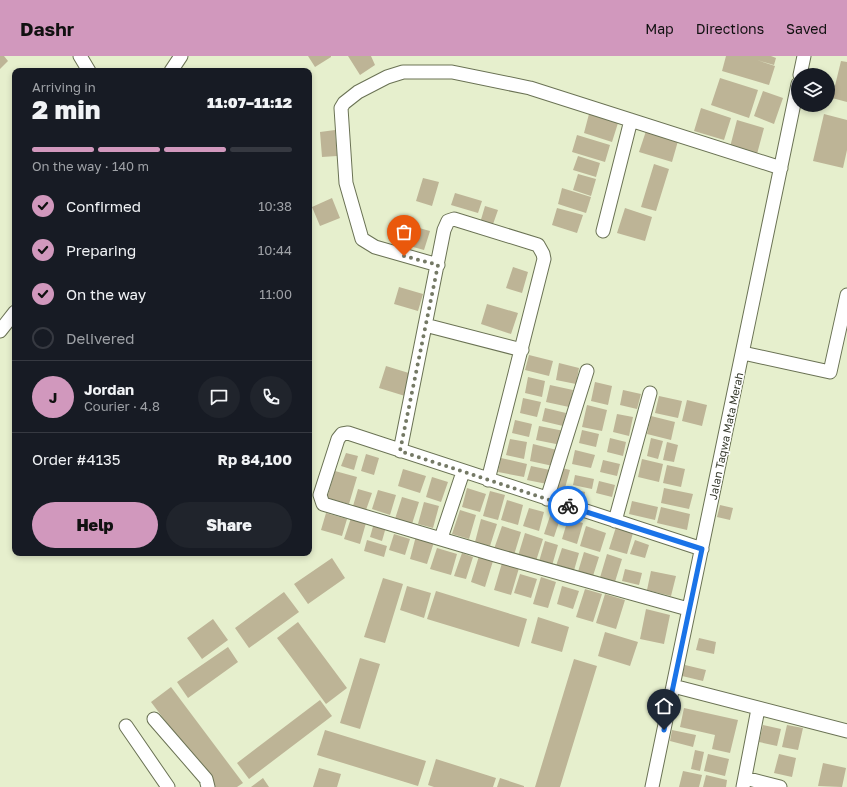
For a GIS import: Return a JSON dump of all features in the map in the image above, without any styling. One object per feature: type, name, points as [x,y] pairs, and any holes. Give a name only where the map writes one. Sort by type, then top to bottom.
[{"type":"street","points":[[80,56],[87,68]]},
{"type":"street","points":[[173,68],[181,56]]},
{"type":"street","points":[[801,68],[804,56]]},
{"type":"street","points":[[438,265],[375,247],[366,242],[360,236],[346,183],[340,110],[344,103],[358,92],[387,77],[403,72],[452,72],[530,88],[781,168]]},
{"type":"street","name":"Jalan Taqwa Mata Merah","points":[[652,787],[792,112]]},
{"type":"street","points":[[603,231],[631,120]]},
{"type":"street","points":[[400,451],[444,230],[450,219],[538,245],[544,259],[488,480]]},
{"type":"street","points":[[743,353],[830,372],[847,295]]},
{"type":"street","points":[[0,331],[12,316]]},
{"type":"street","points":[[425,324],[522,350]]},
{"type":"street","points":[[547,499],[587,371]]},
{"type":"street","points":[[615,521],[650,393]]},
{"type":"street","points":[[688,609],[495,555],[323,504],[321,499],[322,488],[338,439],[342,434],[352,434],[463,472],[702,549]]},
{"type":"street","points":[[441,538],[463,472]]},
{"type":"street","points":[[673,686],[847,731]]},
{"type":"street","points":[[758,709],[744,783],[780,787]]},
{"type":"street","points":[[154,719],[206,779],[208,787]]},
{"type":"street","points":[[126,726],[168,787]]},
{"type":"building","points":[[0,56],[4,56],[8,61],[0,69]]},
{"type":"building","points":[[308,56],[331,56],[331,57],[315,67]]},
{"type":"building","points":[[348,56],[371,56],[375,65],[360,75]]},
{"type":"building","points":[[726,56],[771,56],[776,58],[774,65],[757,60],[775,66],[769,85],[722,71]]},
{"type":"building","points":[[841,61],[847,62],[847,102],[835,99],[835,86]]},
{"type":"building","points":[[720,78],[758,90],[749,118],[711,105]]},
{"type":"building","points":[[763,91],[783,98],[774,124],[754,116]]},
{"type":"building","points":[[701,108],[731,118],[724,140],[694,131]]},
{"type":"building","points":[[589,114],[618,123],[612,142],[584,133]]},
{"type":"building","points":[[824,114],[847,120],[847,150],[843,168],[813,161]]},
{"type":"building","points":[[737,120],[764,128],[757,154],[730,147]]},
{"type":"building","points":[[335,130],[337,156],[322,157],[320,132]]},
{"type":"building","points":[[646,131],[678,141],[672,162],[639,152]]},
{"type":"building","points":[[577,135],[610,145],[605,162],[572,152]]},
{"type":"building","points":[[578,156],[600,163],[596,177],[573,170]]},
{"type":"building","points":[[654,164],[669,169],[656,211],[641,207]]},
{"type":"building","points":[[578,174],[596,179],[591,196],[573,190]]},
{"type":"building","points":[[423,178],[439,182],[432,206],[416,201]]},
{"type":"building","points":[[562,188],[591,197],[586,213],[558,204]]},
{"type":"building","points":[[455,193],[482,201],[478,213],[451,205]]},
{"type":"building","points":[[332,198],[340,218],[320,226],[312,207]]},
{"type":"building","points":[[485,206],[498,210],[492,227],[480,223]]},
{"type":"building","points":[[557,208],[583,215],[577,233],[552,225]]},
{"type":"building","points":[[625,208],[652,217],[645,241],[617,233]]},
{"type":"building","points":[[412,226],[430,231],[424,250],[406,245]]},
{"type":"building","points":[[513,267],[528,272],[522,293],[506,288]]},
{"type":"building","points":[[399,287],[423,294],[418,311],[394,304]]},
{"type":"building","points":[[487,304],[518,313],[511,334],[481,324]]},
{"type":"building","points":[[529,355],[553,361],[549,376],[525,370]]},
{"type":"building","points":[[559,363],[579,368],[576,384],[556,380]]},
{"type":"building","points":[[386,366],[412,374],[405,396],[379,388]]},
{"type":"building","points":[[528,377],[545,381],[542,397],[525,393]]},
{"type":"building","points":[[595,382],[612,386],[608,405],[591,401]]},
{"type":"building","points":[[550,385],[573,390],[569,407],[546,402]]},
{"type":"building","points":[[623,390],[641,394],[637,409],[620,405]]},
{"type":"building","points":[[659,396],[682,401],[678,418],[655,413]]},
{"type":"building","points":[[523,398],[541,402],[537,417],[520,413]]},
{"type":"building","points":[[687,400],[707,405],[702,426],[682,421]]},
{"type":"building","points":[[587,405],[607,410],[602,431],[582,427]]},
{"type":"building","points":[[545,408],[566,413],[563,426],[542,421]]},
{"type":"building","points":[[617,414],[633,417],[629,436],[613,432]]},
{"type":"building","points":[[651,416],[675,422],[671,440],[647,434]]},
{"type":"building","points":[[515,420],[532,424],[529,437],[512,433]]},
{"type":"building","points":[[539,426],[564,431],[561,445],[536,440]]},
{"type":"building","points":[[582,430],[599,434],[596,447],[579,443]]},
{"type":"building","points":[[610,438],[626,442],[623,456],[607,452]]},
{"type":"building","points":[[651,438],[663,441],[658,459],[647,456]]},
{"type":"building","points":[[510,439],[527,442],[524,459],[506,455]]},
{"type":"building","points":[[667,442],[678,445],[674,462],[663,460]]},
{"type":"building","points":[[533,444],[557,450],[553,466],[530,461]]},
{"type":"building","points":[[575,450],[595,455],[591,468],[572,464]]},
{"type":"building","points":[[346,453],[358,456],[354,470],[341,466]]},
{"type":"building","points":[[366,454],[379,458],[374,475],[361,471]]},
{"type":"building","points":[[501,458],[527,464],[524,477],[498,472]]},
{"type":"building","points":[[642,459],[663,464],[659,482],[638,477]]},
{"type":"building","points":[[603,460],[620,464],[617,476],[600,472]]},
{"type":"building","points":[[667,465],[685,469],[681,487],[663,483]]},
{"type":"building","points":[[531,466],[550,470],[547,484],[527,480]]},
{"type":"building","points":[[562,468],[570,470],[563,495],[555,493]]},
{"type":"building","points":[[403,469],[426,476],[420,493],[398,486]]},
{"type":"building","points":[[335,471],[357,477],[349,504],[327,498]]},
{"type":"building","points":[[575,475],[594,479],[592,489],[573,485]]},
{"type":"building","points":[[432,477],[448,482],[441,502],[426,497]]},
{"type":"building","points":[[599,481],[615,485],[612,497],[596,493]]},
{"type":"building","points":[[467,488],[486,494],[480,512],[462,507]]},
{"type":"building","points":[[569,488],[585,492],[584,500],[567,496]]},
{"type":"building","points":[[664,488],[693,494],[689,509],[661,503]]},
{"type":"building","points":[[358,489],[372,493],[366,510],[353,506]]},
{"type":"building","points":[[378,490],[396,495],[390,515],[372,509]]},
{"type":"building","points":[[490,491],[505,495],[498,520],[483,516]]},
{"type":"building","points":[[402,497],[419,502],[412,524],[395,519]]},
{"type":"building","points":[[507,500],[523,505],[518,525],[501,520]]},
{"type":"building","points":[[632,501],[658,507],[655,520],[629,514]]},
{"type":"building","points":[[424,502],[439,506],[433,528],[418,524]]},
{"type":"building","points":[[720,505],[733,508],[730,520],[717,517]]},
{"type":"building","points":[[661,507],[690,514],[687,530],[657,523]]},
{"type":"building","points":[[529,508],[544,512],[539,531],[523,526]]},
{"type":"building","points":[[460,510],[476,515],[469,539],[452,534]]},
{"type":"building","points":[[552,510],[562,513],[554,537],[544,534]]},
{"type":"building","points":[[326,513],[347,519],[342,536],[321,530]]},
{"type":"building","points":[[351,518],[366,523],[360,544],[344,539]]},
{"type":"building","points":[[481,519],[497,524],[490,546],[475,542]]},
{"type":"building","points":[[568,519],[583,523],[577,544],[562,539]]},
{"type":"building","points":[[374,523],[386,527],[382,541],[370,537]]},
{"type":"building","points":[[502,526],[521,532],[514,555],[494,549]]},
{"type":"building","points":[[586,526],[606,533],[600,552],[580,546]]},
{"type":"building","points":[[616,527],[633,533],[627,554],[609,549]]},
{"type":"building","points":[[525,533],[543,539],[536,561],[518,556]]},
{"type":"building","points":[[394,534],[410,539],[405,555],[389,550]]},
{"type":"building","points":[[416,536],[434,542],[427,564],[410,559]]},
{"type":"building","points":[[367,540],[387,546],[384,557],[364,551]]},
{"type":"building","points":[[635,540],[649,545],[645,558],[630,554]]},
{"type":"building","points":[[545,541],[558,545],[551,569],[538,565]]},
{"type":"building","points":[[437,548],[457,554],[451,575],[430,569]]},
{"type":"building","points":[[562,548],[579,553],[573,574],[555,569]]},
{"type":"building","points":[[584,552],[599,557],[592,579],[577,575]]},
{"type":"building","points":[[462,553],[473,557],[466,579],[454,576]]},
{"type":"building","points":[[607,554],[622,559],[614,585],[599,581]]},
{"type":"building","points":[[479,556],[493,561],[485,587],[471,582]]},
{"type":"building","points":[[332,558],[345,578],[308,604],[294,584]]},
{"type":"building","points":[[502,563],[519,568],[511,595],[494,590]]},
{"type":"building","points":[[625,569],[642,573],[639,585],[622,581]]},
{"type":"building","points":[[651,571],[676,576],[671,596],[647,590]]},
{"type":"building","points":[[520,574],[537,579],[531,598],[514,593]]},
{"type":"building","points":[[541,577],[556,582],[548,608],[533,604]]},
{"type":"building","points":[[383,578],[403,584],[385,643],[364,637]]},
{"type":"building","points":[[407,586],[431,593],[424,618],[400,610]]},
{"type":"building","points":[[562,586],[579,591],[573,609],[557,604]]},
{"type":"building","points":[[585,589],[602,594],[593,622],[576,617]]},
{"type":"building","points":[[436,591],[527,619],[519,647],[427,619]]},
{"type":"building","points":[[284,592],[299,612],[249,648],[235,628]]},
{"type":"building","points":[[605,594],[625,600],[616,629],[596,623]]},
{"type":"building","points":[[646,609],[670,615],[664,644],[640,639]]},
{"type":"building","points":[[538,617],[569,627],[562,652],[531,643]]},
{"type":"building","points":[[213,619],[228,640],[202,659],[187,638]]},
{"type":"building","points":[[298,622],[347,688],[326,704],[277,638]]},
{"type":"building","points":[[605,632],[638,642],[630,666],[598,656]]},
{"type":"building","points":[[699,638],[716,642],[714,654],[696,650]]},
{"type":"building","points":[[228,647],[238,662],[188,698],[177,682]]},
{"type":"building","points":[[360,658],[380,664],[360,729],[340,723]]},
{"type":"building","points":[[574,659],[597,666],[560,787],[535,787]]},
{"type":"building","points":[[685,665],[706,670],[703,681],[682,676]]},
{"type":"building","points":[[171,687],[243,783],[237,787],[215,787],[151,702]]},
{"type":"building","points":[[320,700],[332,716],[249,779],[237,763]]},
{"type":"building","points":[[684,708],[738,720],[730,753],[712,749],[715,735],[680,727]]},
{"type":"building","points":[[763,725],[781,729],[777,746],[759,742]]},
{"type":"building","points":[[787,725],[803,728],[798,750],[782,747]]},
{"type":"building","points":[[325,730],[426,761],[418,786],[317,755]]},
{"type":"building","points":[[672,730],[696,735],[693,747],[670,741]]},
{"type":"building","points":[[695,750],[704,752],[700,771],[691,769]]},
{"type":"building","points":[[708,754],[729,759],[725,776],[704,771]]},
{"type":"building","points":[[779,754],[796,758],[792,777],[774,773]]},
{"type":"building","points":[[436,759],[496,778],[493,787],[434,787],[428,785]]},
{"type":"building","points":[[823,763],[846,768],[842,787],[818,786]]},
{"type":"building","points":[[319,768],[341,774],[337,787],[313,787]]},
{"type":"building","points":[[683,771],[702,775],[699,787],[679,787]]},
{"type":"building","points":[[706,775],[727,780],[726,787],[703,787]]},
{"type":"building","points":[[263,778],[269,787],[251,787]]},
{"type":"building","points":[[500,778],[524,786],[524,787],[497,787]]},
{"type":"way so far","points":[[404,256],[438,265],[400,451],[568,506]]},
{"type":"route","points":[[568,506],[702,549],[688,609],[664,730]]}]
